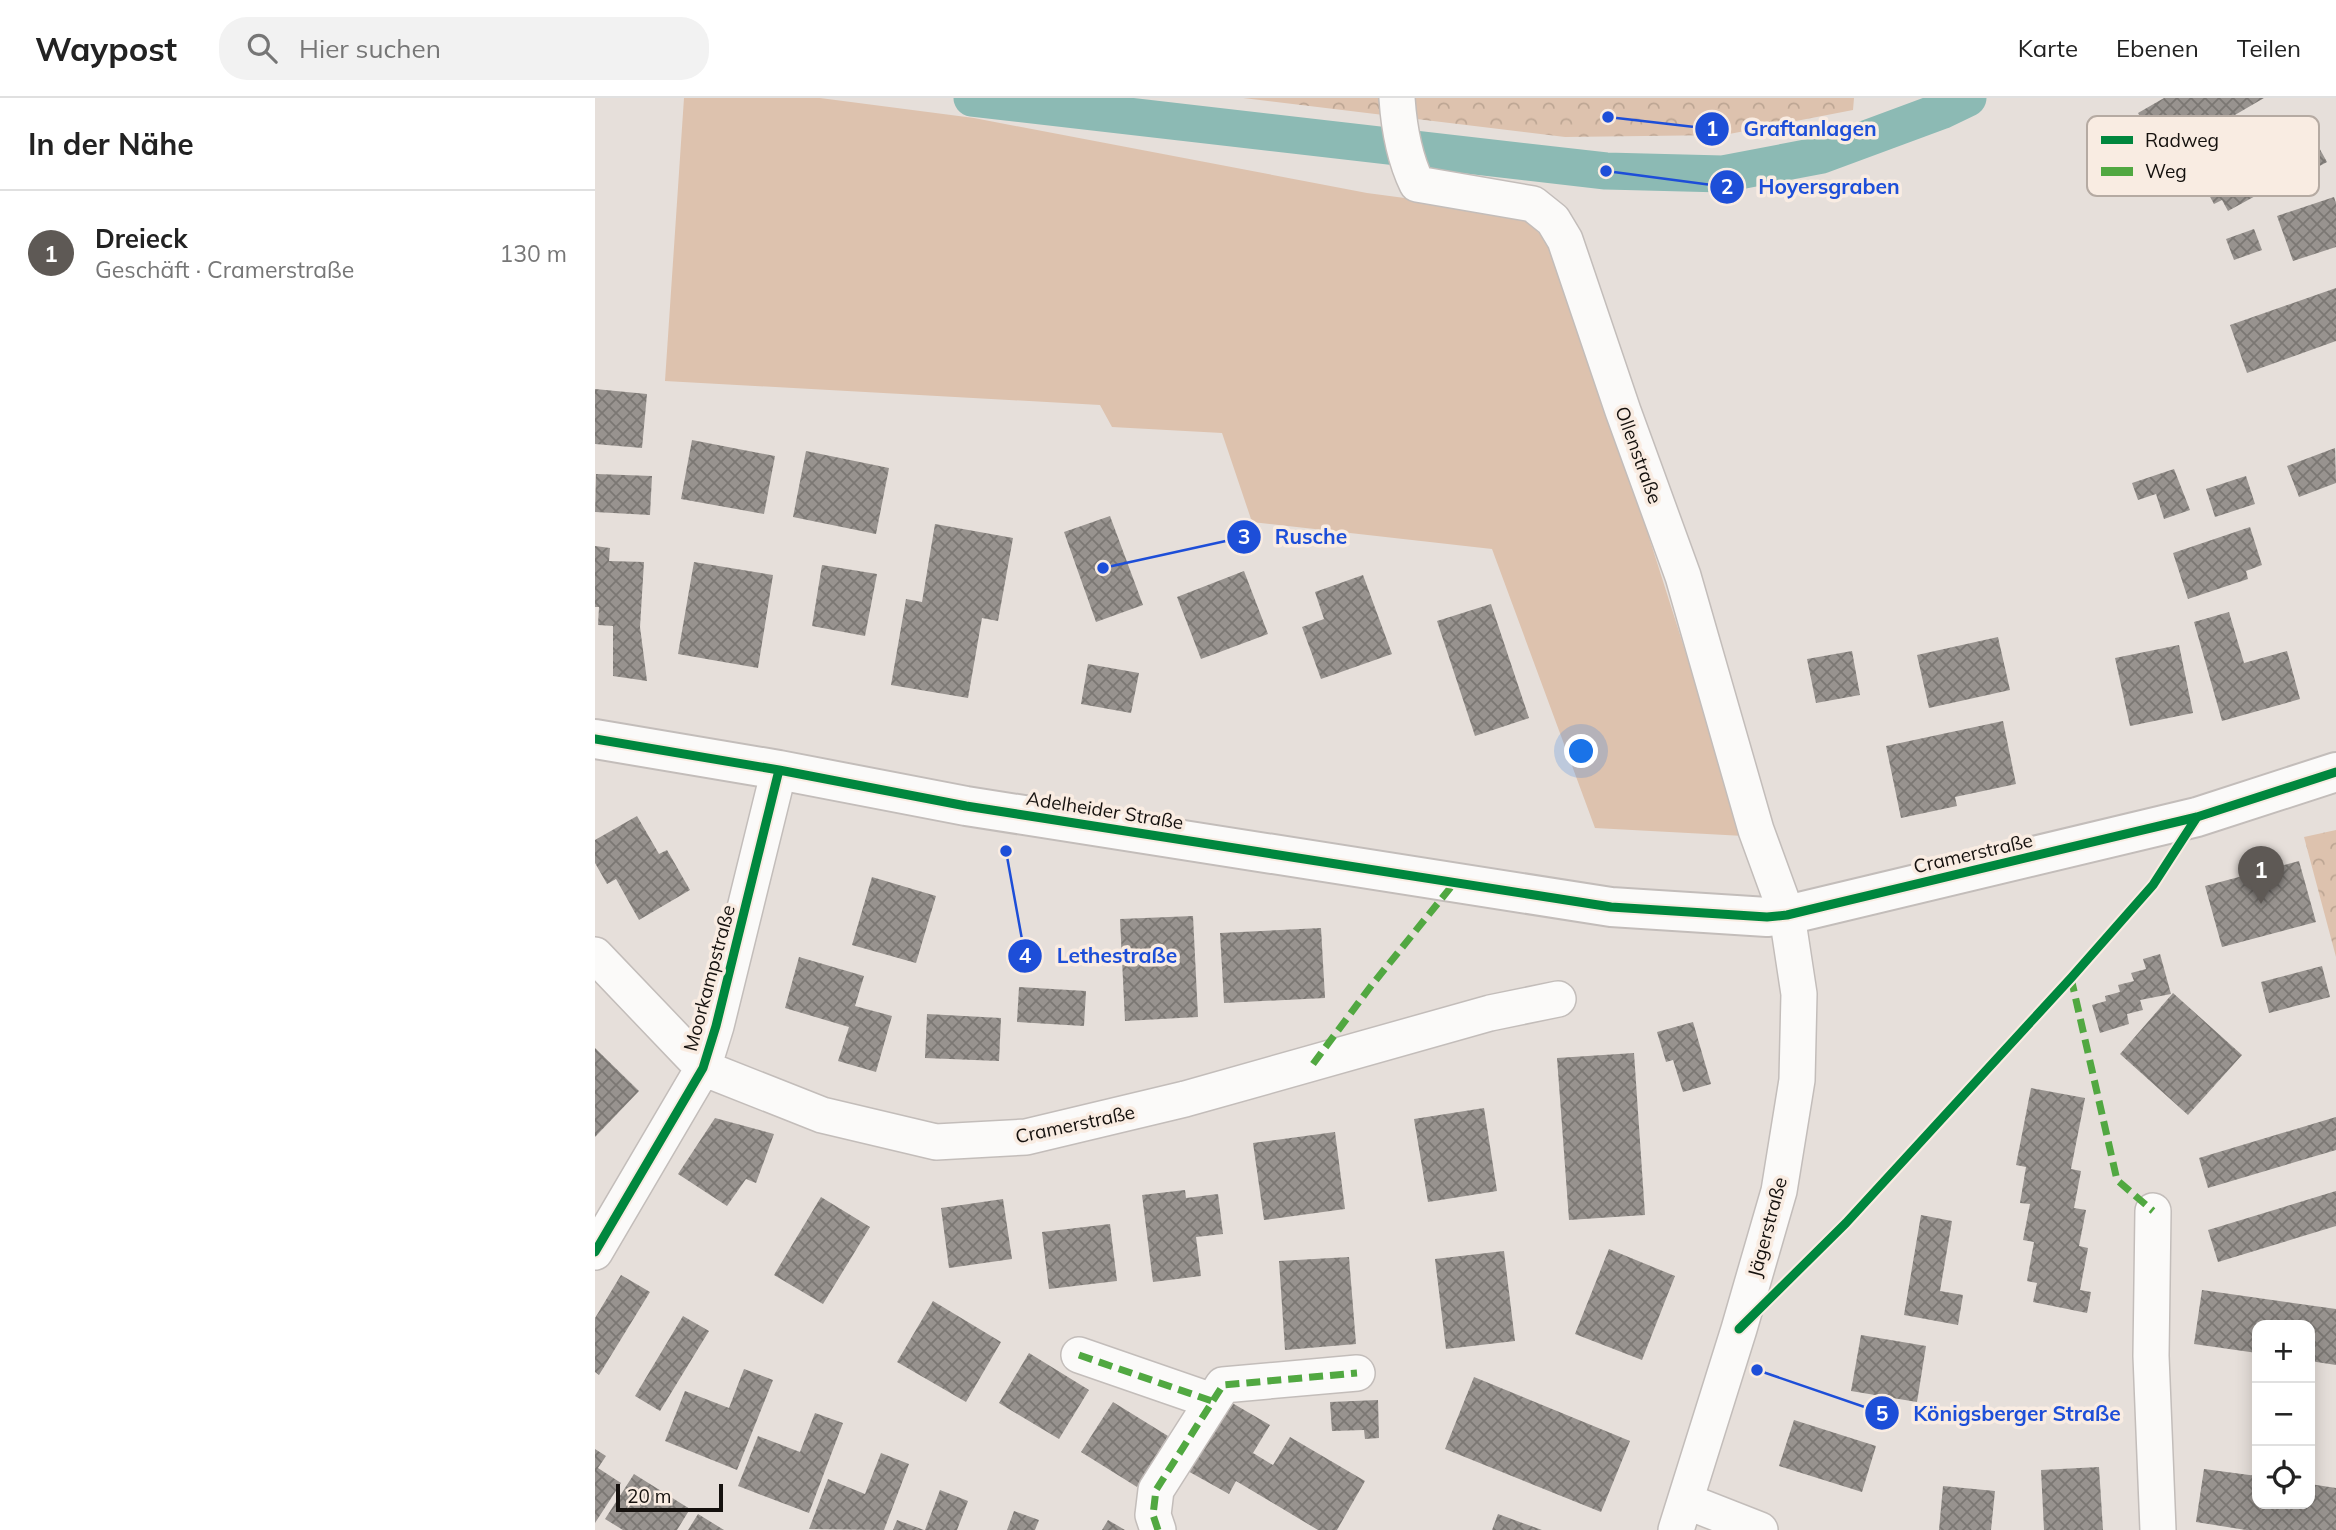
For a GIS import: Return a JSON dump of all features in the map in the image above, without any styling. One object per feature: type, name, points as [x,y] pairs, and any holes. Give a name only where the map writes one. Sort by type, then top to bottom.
[{"type":"main road","name":"Adelheider Straße","points":[[595,739],[779,770],[966,806],[1611,907]]},
{"type":"main road","name":"Cramerstraße","points":[[1611,907],[1767,917],[1787,915],[2197,817],[2336,772]]},
{"type":"street","name":"Ollenstraße","points":[[1398,108],[1407,164],[1417,184],[1533,204],[1553,220],[1565,240],[1683,576],[1756,830],[1787,915]]},
{"type":"street","name":"Moorkampstraße","points":[[595,1252],[703,1068],[716,1026],[779,770]]},
{"type":"street","name":"Jägerstraße","points":[[1681,1515],[1779,1191],[1797,1080],[1799,994],[1787,915]]},
{"type":"street","name":"Cramerstraße","points":[[595,955],[703,1068],[821,1115],[936,1142],[1026,1137],[1185,1099],[1490,1013],[1558,999]]},
{"type":"street","points":[[2153,1211],[2151,1356],[2158,1530]]},
{"type":"street","points":[[1079,1355],[1212,1401]]},
{"type":"street","points":[[1158,1530],[1153,1515],[1156,1490],[1223,1385],[1357,1373]]},
{"type":"street","points":[[1681,1515],[1760,1530]]},
{"type":"green space","points":[[684,98],[820,98],[974,118],[1367,193],[1510,212],[1533,225],[1554,253],[1614,427],[1744,836],[1595,828],[1492,549],[1252,522],[1222,433],[1112,427],[1100,405],[665,381]]},
{"type":"green space","points":[[1243,98],[1854,98],[1853,110],[1724,135],[1565,137]]},
{"type":"green space","points":[[2336,830],[2336,957],[2304,837]]},
{"type":"building","points":[[2164,98],[2264,98],[2233,116],[2140,116],[2138,113]]},
{"type":"building","points":[[2319,148],[2327,162],[2319,166]]},
{"type":"building","points":[[2210,196],[2255,196],[2228,211],[2222,200],[2214,204]]},
{"type":"building","points":[[2334,197],[2336,247],[2293,261],[2277,216]]},
{"type":"building","points":[[2254,229],[2262,250],[2234,260],[2226,239]]},
{"type":"building","points":[[2336,288],[2336,341],[2247,373],[2230,325]]},
{"type":"building","points":[[595,389],[647,394],[642,448],[595,444]]},
{"type":"building","points":[[692,440],[775,456],[764,514],[681,499]]},
{"type":"building","points":[[2335,448],[2336,483],[2299,497],[2287,466]]},
{"type":"building","points":[[806,451],[889,468],[876,534],[793,517]]},
{"type":"building","points":[[2174,469],[2190,510],[2164,519],[2156,494],[2138,500],[2132,483]]},
{"type":"building","points":[[596,474],[652,476],[650,515],[595,512]]},
{"type":"building","points":[[2246,476],[2255,504],[2215,517],[2206,489]]},
{"type":"building","points":[[1110,516],[1143,605],[1096,622],[1064,532]]},
{"type":"building","points":[[935,524],[1013,538],[998,621],[982,618],[968,698],[891,685],[906,599],[922,602]]},
{"type":"building","points":[[2250,527],[2262,565],[2246,571],[2248,579],[2188,599],[2173,553]]},
{"type":"building","points":[[595,546],[610,548],[609,561],[644,562],[640,627],[647,681],[613,676],[613,626],[598,625],[599,607],[595,607]]},
{"type":"building","points":[[694,562],[773,575],[758,668],[678,654]]},
{"type":"building","points":[[822,565],[877,574],[865,636],[812,626]]},
{"type":"building","points":[[1244,571],[1268,634],[1201,659],[1177,597]]},
{"type":"building","points":[[1363,575],[1392,654],[1321,679],[1302,627],[1324,619],[1315,592]]},
{"type":"building","points":[[1491,604],[1529,718],[1475,736],[1437,621]]},
{"type":"building","points":[[2229,612],[2244,663],[2287,651],[2300,699],[2222,721],[2194,622]]},
{"type":"building","points":[[1998,637],[2010,690],[1929,708],[1917,655]]},
{"type":"building","points":[[2179,645],[2193,713],[2130,726],[2115,658]]},
{"type":"building","points":[[1852,651],[1860,695],[1816,703],[1807,659]]},
{"type":"building","points":[[1088,664],[1139,673],[1131,713],[1081,704]]},
{"type":"building","points":[[2003,721],[2016,784],[1955,797],[1957,806],[1901,818],[1886,746]]},
{"type":"building","points":[[637,816],[659,854],[667,850],[690,890],[639,920],[616,879],[607,884],[595,863],[595,840]]},
{"type":"building","points":[[2299,861],[2316,922],[2222,947],[2205,886]]},
{"type":"building","points":[[872,877],[936,896],[916,963],[852,945]]},
{"type":"building","points":[[1193,916],[1198,1017],[1125,1021],[1120,919]]},
{"type":"building","points":[[1321,928],[1325,998],[1224,1003],[1220,933]]},
{"type":"building","points":[[2160,954],[2171,994],[2140,1000],[2143,1010],[2127,1014],[2129,1024],[2100,1033],[2092,1005],[2106,1001],[2105,996],[2120,992],[2118,985],[2134,981],[2131,973],[2146,969],[2143,959]]},
{"type":"building","points":[[799,957],[864,976],[855,1006],[892,1016],[876,1072],[838,1061],[849,1027],[785,1008]]},
{"type":"building","points":[[2322,966],[2330,997],[2269,1013],[2261,982]]},
{"type":"building","points":[[1019,987],[1086,991],[1084,1026],[1017,1022]]},
{"type":"building","points":[[2173,993],[2242,1055],[2188,1115],[2120,1054]]},
{"type":"building","points":[[927,1014],[1001,1018],[999,1061],[925,1058]]},
{"type":"building","points":[[1693,1022],[1711,1084],[1683,1092],[1673,1060],[1666,1062],[1657,1032]]},
{"type":"building","points":[[595,1048],[639,1091],[595,1137]]},
{"type":"building","points":[[1634,1053],[1645,1215],[1569,1220],[1557,1058]]},
{"type":"building","points":[[2031,1088],[2085,1098],[2071,1169],[2081,1171],[2074,1208],[2086,1210],[2079,1246],[2088,1248],[2080,1290],[2091,1292],[2087,1313],[2033,1302],[2037,1283],[2027,1281],[2034,1242],[2023,1240],[2030,1204],[2020,1203],[2026,1167],[2016,1165]]},
{"type":"building","points":[[1484,1108],[1497,1191],[1428,1202],[1414,1119]]},
{"type":"building","points":[[2336,1117],[2336,1150],[2208,1188],[2199,1158]]},
{"type":"building","points":[[715,1118],[774,1134],[756,1183],[746,1179],[727,1206],[678,1174]]},
{"type":"building","points":[[1335,1132],[1345,1209],[1264,1220],[1253,1143]]},
{"type":"building","points":[[1185,1190],[1186,1198],[1218,1194],[1223,1234],[1196,1237],[1201,1276],[1153,1282],[1142,1195]]},
{"type":"building","points":[[2336,1191],[2336,1226],[2218,1262],[2208,1230]]},
{"type":"building","points":[[821,1197],[870,1227],[823,1304],[774,1275]]},
{"type":"building","points":[[1003,1199],[1012,1259],[949,1268],[941,1208]]},
{"type":"building","points":[[1921,1215],[1952,1221],[1940,1291],[1963,1295],[1958,1325],[1904,1315]]},
{"type":"building","points":[[1110,1224],[1117,1281],[1049,1289],[1042,1232]]},
{"type":"building","points":[[1609,1249],[1675,1276],[1642,1360],[1575,1334]]},
{"type":"building","points":[[1504,1251],[1515,1341],[1446,1349],[1435,1259]]},
{"type":"building","points":[[1349,1257],[1356,1344],[1285,1350],[1279,1261]]},
{"type":"building","points":[[621,1275],[650,1292],[599,1375],[595,1372],[595,1318]]},
{"type":"building","points":[[2202,1290],[2336,1309],[2336,1365],[2315,1362],[2315,1320],[2252,1320],[2252,1352],[2194,1344]]},
{"type":"building","points":[[933,1301],[1001,1342],[966,1402],[897,1362]]},
{"type":"building","points":[[683,1316],[709,1331],[660,1411],[635,1396]]},
{"type":"building","points":[[1861,1335],[1926,1346],[1917,1402],[1851,1391]]},
{"type":"building","points":[[1029,1353],[1089,1390],[1059,1439],[999,1403]]},
{"type":"building","points":[[744,1369],[773,1380],[737,1470],[665,1441],[685,1391],[729,1408]]},
{"type":"building","points":[[1474,1377],[1630,1441],[1601,1512],[1445,1449]]},
{"type":"building","points":[[1227,1400],[1270,1425],[1253,1453],[1273,1465],[1290,1437],[1365,1481],[1337,1530],[1318,1530],[1236,1481],[1229,1494],[1186,1470]]},
{"type":"building","points":[[1378,1400],[1379,1438],[1365,1439],[1364,1430],[1332,1431],[1330,1402]]},
{"type":"building","points":[[1113,1402],[1168,1436],[1137,1487],[1081,1452]]},
{"type":"building","points":[[815,1413],[843,1423],[809,1513],[738,1486],[758,1436],[800,1452]]},
{"type":"building","points":[[1794,1420],[1876,1446],[1862,1492],[1779,1466]]},
{"type":"building","points":[[595,1449],[606,1456],[598,1468],[621,1483],[595,1523]]},
{"type":"building","points":[[881,1453],[909,1464],[884,1530],[809,1529],[828,1479],[865,1494]]},
{"type":"building","points":[[2099,1467],[2103,1530],[2044,1530],[2041,1470]]},
{"type":"building","points":[[2204,1469],[2252,1475],[2252,1509],[2315,1509],[2315,1485],[2336,1488],[2336,1530],[2246,1530],[2196,1522]]},
{"type":"building","points":[[634,1474],[690,1509],[677,1530],[623,1530],[605,1519]]},
{"type":"building","points":[[1943,1486],[1995,1491],[1991,1530],[1939,1530]]},
{"type":"building","points":[[940,1490],[968,1501],[957,1530],[925,1530]]},
{"type":"building","points":[[1014,1511],[1039,1520],[1035,1530],[1007,1530]]},
{"type":"building","points":[[698,1514],[724,1530],[688,1530]]},
{"type":"building","points":[[1498,1514],[1542,1530],[1492,1530]]},
{"type":"building","points":[[897,1520],[924,1530],[893,1530]]},
{"type":"building","points":[[1108,1520],[1125,1530],[1102,1530]]},
{"type":"waterway","points":[[972,98],[1606,171],[1723,174],[1822,155],[1941,111],[1968,98]]},
{"type":"marked path","points":[[1313,1064],[1371,986],[1455,882]]},
{"type":"marked path","points":[[2071,978],[2117,1180],[2153,1211]]},
{"type":"marked path","points":[[1079,1355],[1212,1401]]},
{"type":"marked path","points":[[1158,1530],[1153,1515],[1156,1490],[1223,1385],[1357,1373]]},
{"type":"cycle path","points":[[595,739],[779,770],[966,806],[1611,907],[1767,917],[1787,915],[2197,817],[2336,772]]},
{"type":"cycle path","points":[[595,1252],[703,1068],[716,1026],[779,770]]},
{"type":"cycle path","points":[[1739,1329],[1846,1223],[2071,978],[2153,885],[2197,817]]},
{"type":"place","name":"Graftanlagen","points":[[1608,117]]},
{"type":"place","name":"Hoyersgraben","points":[[1606,171]]},
{"type":"place","name":"Rusche","points":[[1103,568]]},
{"type":"place","name":"Lethestraße","points":[[1006,851]]},
{"type":"place","name":"Dreieck","points":[[2261,904]]},
{"type":"place","name":"Königsberger Straße","points":[[1757,1370]]}]
